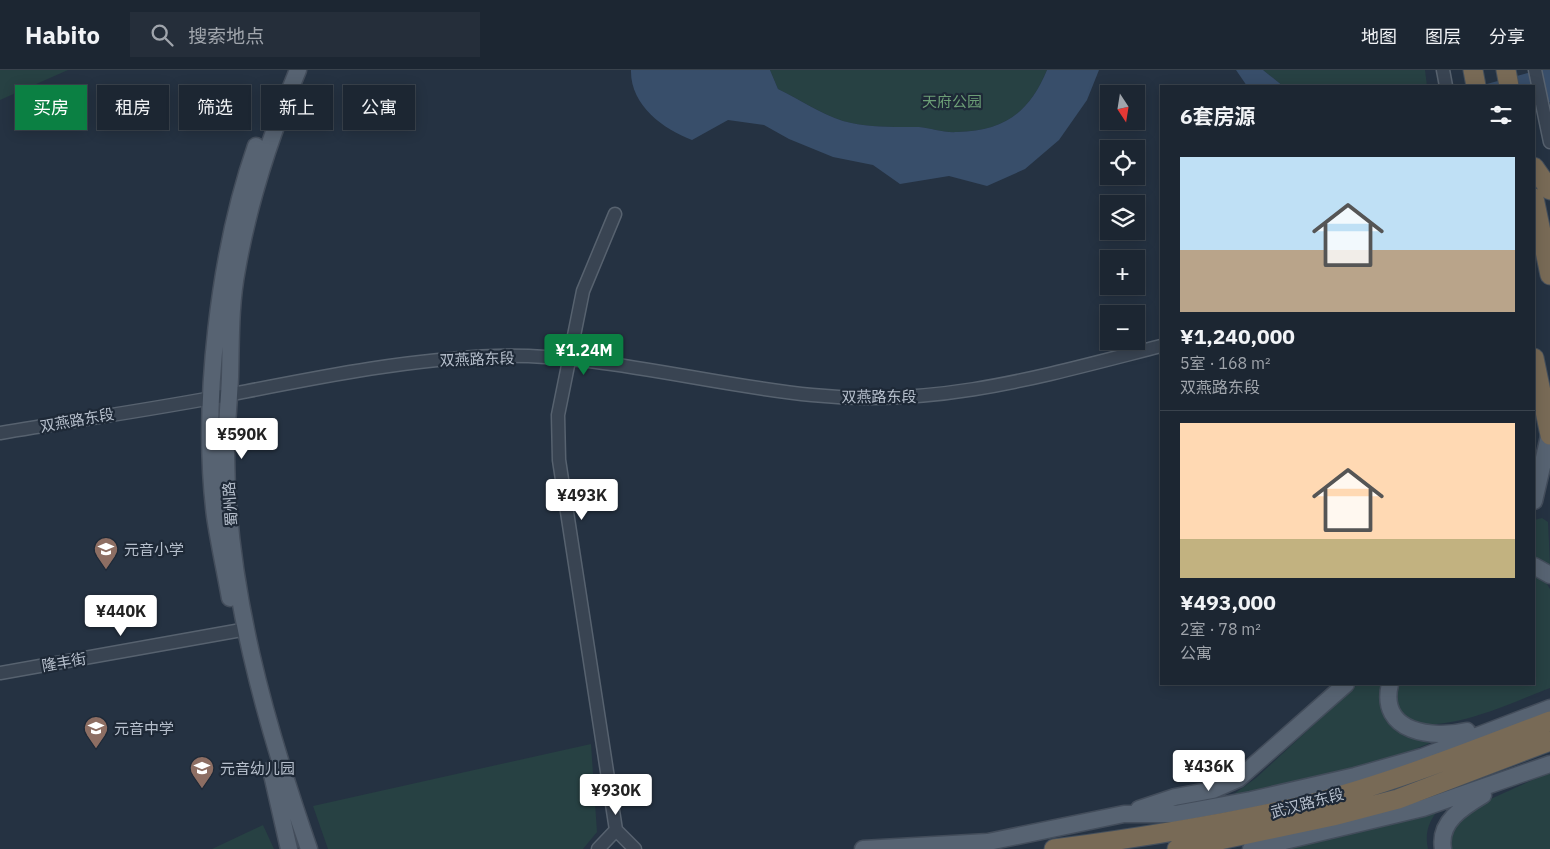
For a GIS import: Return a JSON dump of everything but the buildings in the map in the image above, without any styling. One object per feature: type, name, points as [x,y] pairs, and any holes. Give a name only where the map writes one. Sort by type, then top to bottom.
[{"type":"highway","points":[[1473,70],[1476,85]]},
{"type":"highway","points":[[1506,70],[1509,85]]},
{"type":"highway","points":[[1535,168],[1550,190]]},
{"type":"highway","points":[[1535,203],[1550,275]]},
{"type":"highway","points":[[1535,363],[1550,434]]},
{"type":"highway","name":"武汉路东段","points":[[1054,849],[1139,838],[1303,805],[1455,758],[1550,721]]},
{"type":"highway","name":"武汉路东段","points":[[1177,849],[1333,816],[1398,799],[1550,741]]},
{"type":"main road","name":"蜀州路","points":[[288,70],[270,108],[236,214],[224,273],[212,397],[211,461],[215,515],[289,849]]},
{"type":"main road","name":"蜀州路","points":[[298,70],[276,120],[264,160],[237,270],[231,311],[226,454],[241,629],[309,849]]},
{"type":"main road","points":[[1535,496],[1550,434]]},
{"type":"main road","points":[[1535,567],[1550,575]]},
{"type":"main road","points":[[863,849],[988,842],[1124,814],[1176,797],[1213,790],[1238,779],[1345,685]]},
{"type":"main road","points":[[1390,685],[1389,700],[1392,712],[1402,724],[1412,730],[1449,735],[1520,719]]},
{"type":"main road","points":[[1124,814],[1174,814],[1251,800],[1355,776],[1422,757],[1550,708]]},
{"type":"main road","points":[[1251,849],[1424,808],[1549,765]]},
{"type":"main road","points":[[1442,849],[1442,837],[1448,823],[1460,809],[1484,794],[1549,765]]},
{"type":"street","points":[[1443,70],[1446,85]]},
{"type":"street","points":[[1535,70],[1550,142]]},
{"type":"street","points":[[615,214],[583,292],[558,415],[558,460],[616,830],[635,849]]},
{"type":"street","name":"双燕路东段","points":[[0,433],[430,360],[499,356],[568,360],[813,396],[909,397],[960,393],[1009,384],[1160,346]]},
{"type":"street","name":"隆丰街","points":[[0,673],[241,629]]},
{"type":"street","points":[[598,849],[616,830]]},
{"type":"green space","points":[[0,70],[68,70],[34,85],[15,85],[15,93],[0,100]]},
{"type":"green space","name":"天府公园","points":[[770,70],[1047,70],[1032,98],[1013,117],[988,128],[952,132],[919,127],[871,126],[843,121],[778,89]]},
{"type":"green space","points":[[1263,70],[1425,70],[1427,85],[1282,85]]},
{"type":"green space","points":[[1542,518],[1548,522],[1550,565],[1535,558],[1535,520]]},
{"type":"green space","points":[[1535,576],[1545,581],[1550,589],[1550,688],[1474,717],[1431,724],[1414,722],[1401,713],[1396,703],[1395,685],[1535,685]]},
{"type":"green space","points":[[1357,685],[1381,685],[1381,698],[1405,733],[1430,743],[1356,769],[1227,799],[1256,778]]},
{"type":"green space","points":[[591,744],[597,832],[583,849],[328,849],[313,806]]},
{"type":"green space","points":[[1550,772],[1550,849],[1448,849],[1451,828],[1464,811]]},
{"type":"green space","points":[[1443,805],[1429,825],[1427,836],[1428,849],[1285,849]]},
{"type":"green space","points":[[263,825],[274,849],[212,849]]},
{"type":"water","points":[[631,70],[770,70],[778,89],[843,121],[871,126],[919,127],[952,132],[988,128],[1013,117],[1032,98],[1047,70],[1099,70],[1087,100],[1059,140],[1025,169],[987,186],[949,176],[900,184],[873,165],[833,157],[789,139],[764,125],[728,120],[692,140],[660,122],[642,105],[632,83]]},
{"type":"water","points":[[1236,70],[1263,70],[1282,85],[1246,85]]},
{"type":"water","points":[[1539,70],[1550,70],[1550,102],[1535,106],[1535,85],[1483,85]]},
{"type":"place","name":"元音小学","points":[[106,570]]},
{"type":"place","name":"元音中学","points":[[96,749]]},
{"type":"place","name":"元音幼儿园","points":[[202,789]]}]
